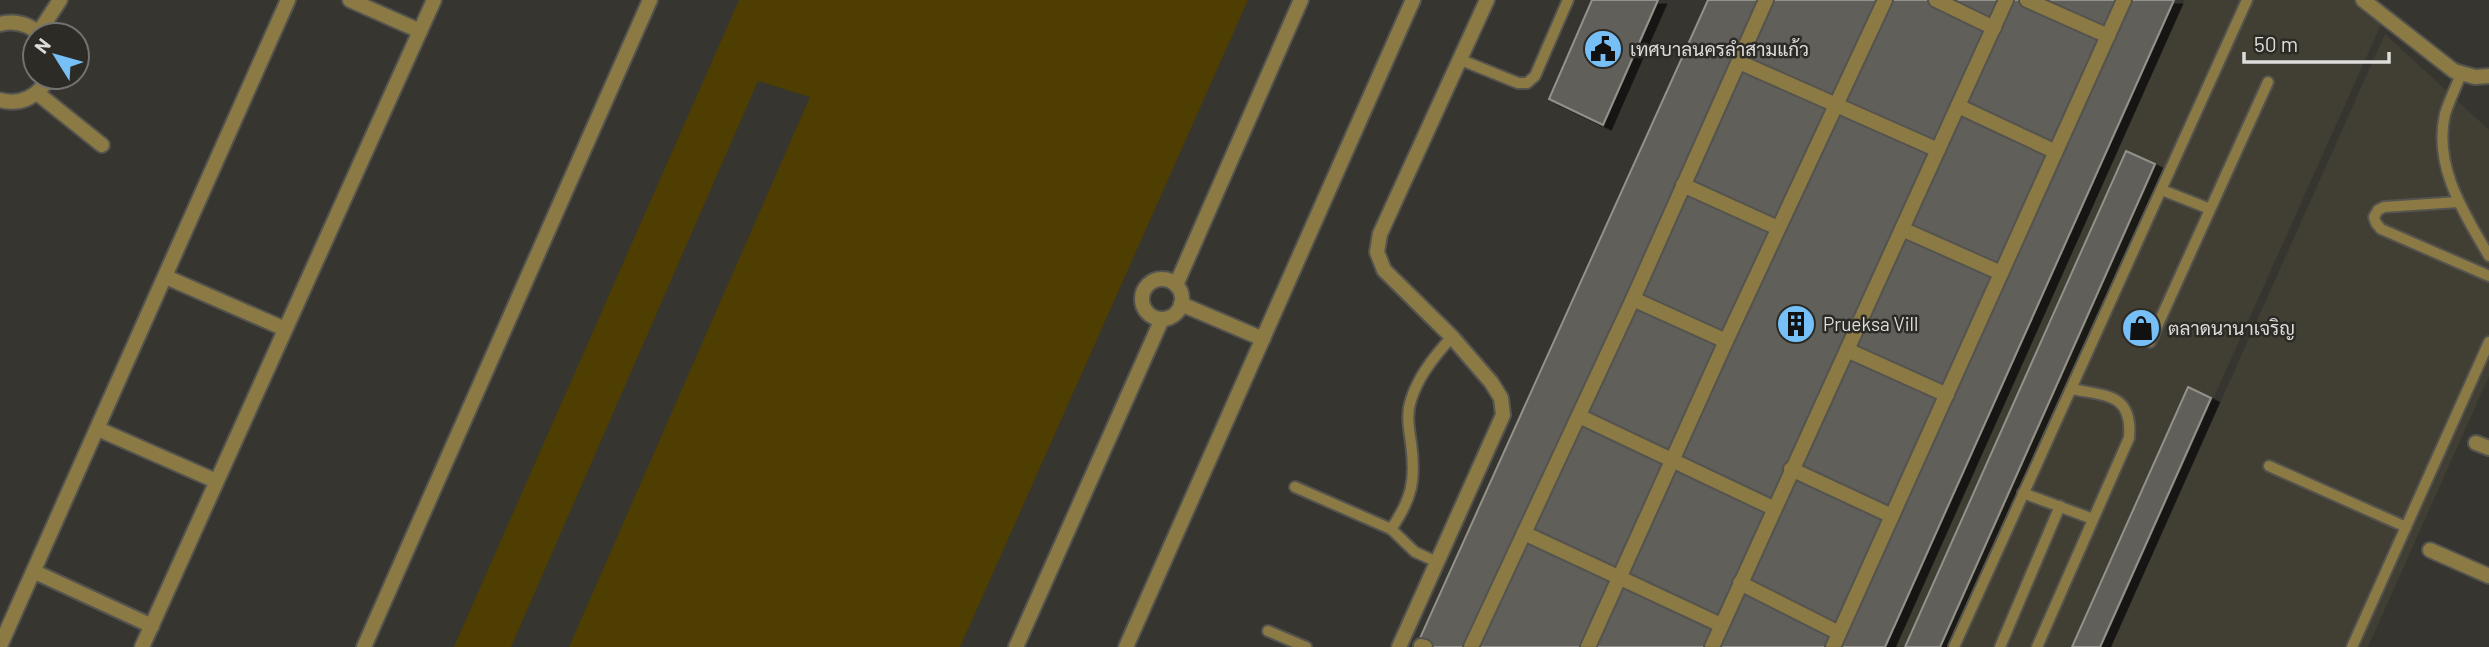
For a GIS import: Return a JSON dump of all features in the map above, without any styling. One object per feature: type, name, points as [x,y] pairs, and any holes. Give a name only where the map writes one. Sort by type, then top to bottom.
[{"type":"street","points":[[48,21],[60,0]]},
{"type":"street","points":[[0,646],[288,0]]},
{"type":"street","points":[[350,0],[420,31]]},
{"type":"street","points":[[142,647],[434,0]]},
{"type":"street","points":[[364,647],[650,0]]},
{"type":"street","points":[[1176,285],[1301,0]]},
{"type":"street","points":[[1126,647],[1413,0]]},
{"type":"street","points":[[1399,647],[1503,415],[1501,398],[1491,382],[1452,337],[1384,270],[1377,252],[1380,234],[1487,0]]},
{"type":"street","points":[[1471,647],[1633,299],[1766,0]]},
{"type":"street","points":[[1588,647],[1726,341],[1885,0]]},
{"type":"street","points":[[1936,0],[1994,28]]},
{"type":"street","points":[[1712,647],[1791,468],[2006,0]]},
{"type":"street","points":[[2027,0],[2108,36]]},
{"type":"street","points":[[1740,583],[1836,640],[2124,0]]},
{"type":"street","points":[[2367,1],[2454,71],[2475,77],[2489,76]]},
{"type":"street","points":[[0,24],[21,23]]},
{"type":"street","points":[[1739,62],[1938,150]]},
{"type":"street","points":[[0,100],[8,103],[23,101],[37,93],[102,145]]},
{"type":"street","points":[[1958,106],[2054,151]]},
{"type":"street","points":[[1682,185],[1778,228]]},
{"type":"street","points":[[1902,229],[2001,273]]},
{"type":"street","points":[[166,277],[285,329]]},
{"type":"street","points":[[1160,279],[1176,285],[1180,290],[1181,304],[1172,316],[1155,318],[1146,311],[1142,299],[1148,285],[1160,279]]},
{"type":"street","points":[[1633,299],[1726,341]]},
{"type":"street","points":[[1181,304],[1264,340]]},
{"type":"street","points":[[1016,647],[1162,319]]},
{"type":"street","points":[[1847,350],[1947,395]]},
{"type":"street","points":[[1579,416],[1773,508]]},
{"type":"street","points":[[98,429],[216,481]]},
{"type":"street","points":[[1791,468],[1892,516]]},
{"type":"street","points":[[1524,533],[1721,625]]},
{"type":"street","points":[[2430,550],[2489,576]]},
{"type":"street","points":[[35,572],[152,626]]},
{"type":"lane","points":[[1461,60],[1518,83],[1527,83],[1535,76],[1568,0]]},
{"type":"lane","points":[[1954,647],[2247,0]]},
{"type":"lane","points":[[2461,74],[2446,113],[2442,138],[2446,169],[2458,202],[2489,256]]},
{"type":"lane","points":[[2150,342],[2268,82]]},
{"type":"lane","points":[[2162,190],[2210,209]]},
{"type":"lane","points":[[2458,202],[2384,207],[2378,210],[2374,217],[2381,229],[2489,276]]},
{"type":"lane","points":[[1391,529],[1404,510],[1414,475],[1408,423],[1410,401],[1435,354],[1452,337]]},
{"type":"lane","points":[[2352,647],[2489,342]]},
{"type":"lane","points":[[2037,647],[2129,438],[2131,420],[2128,410],[2118,401],[2103,395],[2071,389]]},
{"type":"lane","points":[[2269,466],[2406,527]]},
{"type":"lane","points":[[1295,487],[1391,529],[1415,552],[1437,562]]},
{"type":"lane","points":[[2023,493],[2093,519]]},
{"type":"lane","points":[[2000,647],[2060,506]]},
{"type":"lane","points":[[1268,631],[1306,647]]},
{"type":"shaded area","points":[[739,0],[1248,0],[960,647],[569,647],[810,97],[758,81],[511,647],[454,647]]},
{"type":"shaded area","name":"ตลาดนานาเจริญ","points":[[2185,0],[2376,0],[2388,9],[2102,647],[1895,647]]},
{"type":"shaded area","points":[[2385,34],[2489,130],[2489,376],[2368,647],[2111,647]]},
{"type":"building","name":"เทศบาลนครลำสามแก้ว","points":[[1592,0],[1658,0],[1603,125],[1549,99]]},
{"type":"building","name":"Prueksa Vill","points":[[1708,0],[2174,0],[1885,647],[1416,647]]},
{"type":"building","points":[[2126,151],[2155,164],[1940,647],[1905,647]]},
{"type":"building","points":[[2188,387],[2211,398],[2100,647],[2072,647]]},
{"type":"place","name":"เทศบาลนครลำสามแก้ว","points":[[1603,49]]},
{"type":"place","name":"Prueksa Vill","points":[[1796,324]]},
{"type":"place","name":"ตลาดนานาเจริญ","points":[[2141,328]]}]
